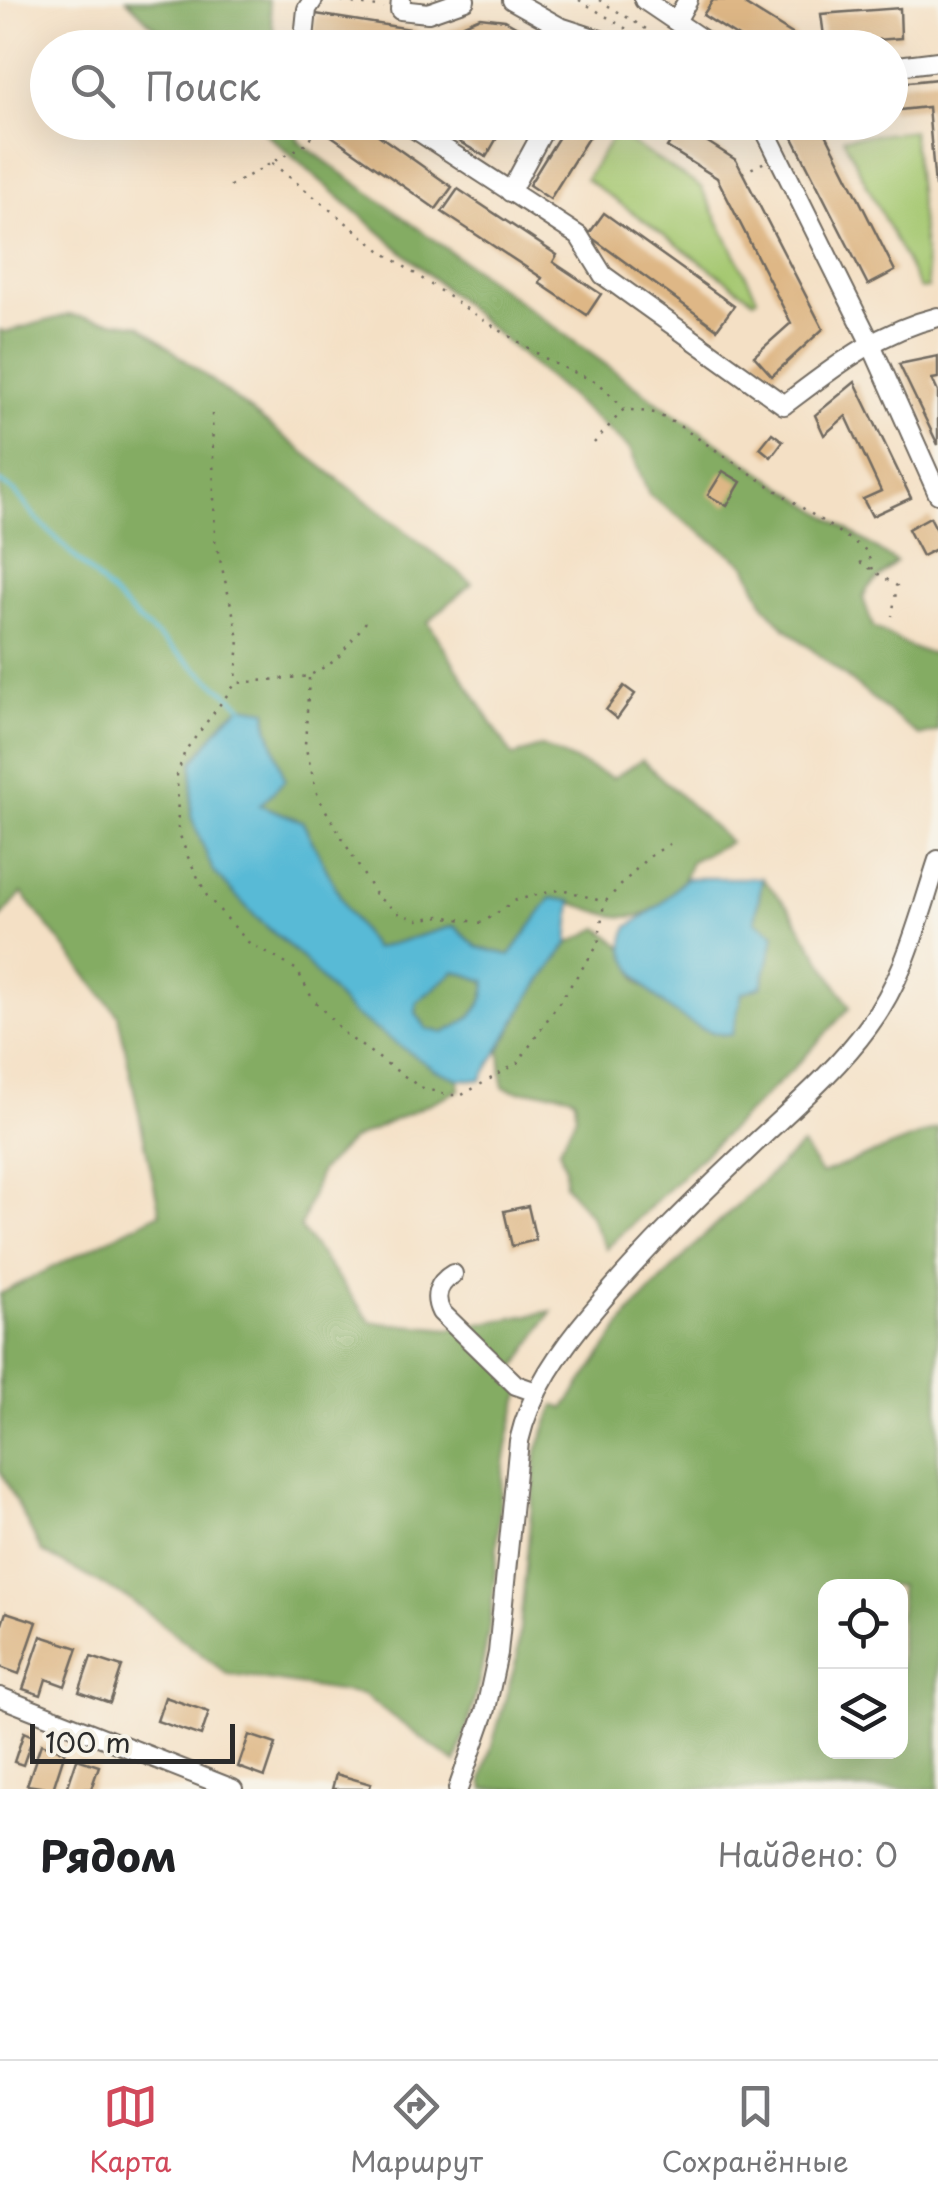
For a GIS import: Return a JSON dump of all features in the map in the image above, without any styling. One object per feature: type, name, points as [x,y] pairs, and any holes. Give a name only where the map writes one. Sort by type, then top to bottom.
[{"type":"street","points":[[305,30],[307,9],[313,0]]},
{"type":"street","points":[[401,5],[428,13],[465,0]]},
{"type":"street","points":[[512,0],[566,30]]},
{"type":"street","points":[[644,0],[689,30]]},
{"type":"street","points":[[676,21],[688,0]]},
{"type":"street","points":[[908,65],[938,61]]},
{"type":"street","points":[[431,140],[579,236],[604,275],[784,405],[870,342],[896,328],[938,316]]},
{"type":"street","points":[[510,192],[538,140]]},
{"type":"street","points":[[770,140],[870,342],[938,494]]},
{"type":"street","points":[[458,1789],[486,1709],[498,1652],[519,1441],[524,1416],[536,1392],[572,1337],[665,1228],[805,1096],[866,1030],[887,1000],[902,966],[938,860]]},
{"type":"street","points":[[453,1274],[437,1290],[441,1312],[516,1385],[536,1392]]},
{"type":"street","points":[[0,1696],[233,1789]]},
{"type":"path","points":[[332,0],[401,5]]},
{"type":"path","points":[[579,0],[628,30]]},
{"type":"path","points":[[599,0],[648,30]]},
{"type":"path","points":[[230,186],[310,140]]},
{"type":"path","points":[[272,162],[380,250],[480,318],[554,363],[599,383],[624,409],[655,414],[678,425],[867,551],[873,570]]},
{"type":"path","points":[[594,443],[624,409]]},
{"type":"path","points":[[212,414],[214,539],[240,638],[236,683],[185,751],[177,775],[178,830],[207,896],[248,942],[298,970],[312,998],[346,1034],[420,1087],[447,1095],[462,1095],[518,1064],[598,945],[604,903],[647,858],[676,840]]},
{"type":"path","points":[[860,562],[897,586],[892,616]]},
{"type":"path","points":[[236,683],[309,676],[336,660],[366,622]]},
{"type":"path","points":[[309,676],[305,744],[318,797],[376,896],[400,914],[418,920],[440,916],[482,923],[516,900],[562,889],[604,903]]},
{"type":"green space","points":[[127,0],[268,0],[274,30],[157,30]]},
{"type":"green space","points":[[908,131],[912,131],[928,288],[920,289],[844,140],[908,140]]},
{"type":"green space","points":[[274,140],[298,140],[670,411],[896,562],[867,589],[863,598],[873,627],[912,648],[938,655],[938,731],[919,736],[783,626],[765,606],[746,565],[649,495],[630,449]]},
{"type":"green space","points":[[611,140],[626,140],[701,187],[757,297],[754,300],[586,179]]},
{"type":"green space","points":[[68,315],[140,325],[472,583],[428,622],[513,757],[541,746],[613,778],[642,760],[730,842],[691,861],[670,895],[638,916],[610,915],[552,898],[510,955],[477,947],[454,926],[374,949],[347,910],[302,821],[259,805],[267,711],[241,707],[227,718],[193,762],[257,918],[396,1041],[435,1070],[459,1079],[459,1090],[351,1140],[320,1171],[300,1228],[371,1322],[450,1329],[552,1311],[508,1380],[523,1389],[504,1468],[486,1645],[456,1763],[363,1695],[227,1674],[131,1600],[42,1552],[0,1470],[0,1294],[160,1213],[118,1015],[22,893],[0,919],[0,330],[6,332]]},
{"type":"green space","points":[[762,878],[789,908],[850,1007],[798,1064],[606,1249],[589,1214],[565,1185],[559,1149],[576,1116],[575,1098],[556,1092],[521,1092],[503,1087],[500,1050],[531,995],[568,944],[599,928],[623,947],[638,982],[663,1000],[755,921]]},
{"type":"green space","points":[[455,971],[486,981],[483,1000],[468,1019],[453,1029],[444,1033],[427,1029],[416,1013],[416,1002]]},
{"type":"green space","points":[[938,1128],[938,1789],[484,1789],[482,1780],[517,1658],[537,1451],[555,1405],[564,1409],[630,1313],[705,1235],[802,1145],[821,1174]]},
{"type":"water","points":[[242,706],[267,710],[268,727],[285,780],[260,805],[302,821],[347,910],[374,949],[454,926],[477,947],[510,955],[551,898],[572,901],[568,944],[531,995],[481,1080],[459,1079],[435,1070],[349,1011],[301,957],[213,871],[191,816],[193,762],[227,718]],"holes":[[[455,971],[486,981],[479,1007],[444,1033],[427,1029],[416,1013],[417,1002]]]},
{"type":"water","points":[[686,878],[762,878],[755,921],[775,934],[762,986],[742,993],[732,1035],[700,1027],[667,1007],[640,979],[624,950],[628,927],[660,905]]},
{"type":"building","points":[[713,0],[749,0],[746,5],[786,30],[727,30],[703,15]]},
{"type":"building","points":[[900,8],[901,30],[823,30],[821,14]]},
{"type":"building","points":[[316,14],[417,30],[314,30]]},
{"type":"building","points":[[480,17],[505,20],[522,30],[450,30]]},
{"type":"building","points":[[938,79],[938,186],[928,107],[908,109],[908,82]]},
{"type":"building","points":[[337,140],[385,140],[452,187],[436,209]]},
{"type":"building","points":[[459,140],[496,140],[486,157]]},
{"type":"building","points":[[557,140],[587,140],[550,199],[529,185]]},
{"type":"building","points":[[671,140],[705,140],[736,160],[823,329],[772,376],[754,356],[791,323],[717,178],[667,147]]},
{"type":"building","points":[[794,140],[829,140],[895,271],[868,285]]},
{"type":"building","points":[[458,189],[557,255],[553,262],[601,294],[587,315],[539,283],[542,278],[442,212]]},
{"type":"building","points":[[604,213],[734,306],[717,329],[588,235]]},
{"type":"building","points":[[938,356],[938,378],[932,379],[938,392],[938,445],[899,364]]},
{"type":"building","points":[[855,382],[911,498],[872,516],[863,499],[881,491],[846,416],[824,435],[815,415]]},
{"type":"building","points":[[772,433],[783,441],[771,457],[760,448]]},
{"type":"building","points":[[723,471],[741,482],[727,506],[708,495]]},
{"type":"building","points":[[930,517],[938,532],[938,548],[922,556],[908,529]]},
{"type":"building","points":[[624,686],[635,694],[617,719],[606,710]]},
{"type":"building","points":[[528,1206],[536,1240],[512,1246],[504,1211]]},
{"type":"building","points":[[6,1612],[37,1622],[19,1674],[0,1667],[0,1630]]},
{"type":"building","points":[[41,1636],[78,1648],[65,1686],[46,1679],[41,1695],[23,1689]]},
{"type":"building","points":[[91,1657],[122,1667],[110,1703],[79,1692]]},
{"type":"building","points":[[165,1697],[209,1712],[201,1736],[157,1721]]},
{"type":"building","points":[[24,1732],[33,1736],[23,1765],[14,1762]]},
{"type":"building","points":[[249,1735],[276,1744],[265,1777],[238,1767]]},
{"type":"building","points":[[41,1744],[65,1752],[53,1789],[27,1785]]},
{"type":"building","points":[[77,1759],[99,1766],[91,1789],[67,1789]]},
{"type":"building","points":[[336,1774],[371,1784],[369,1789],[332,1789]]},
{"type":"waterway","points":[[0,482],[15,492],[140,622],[242,706]]}]
